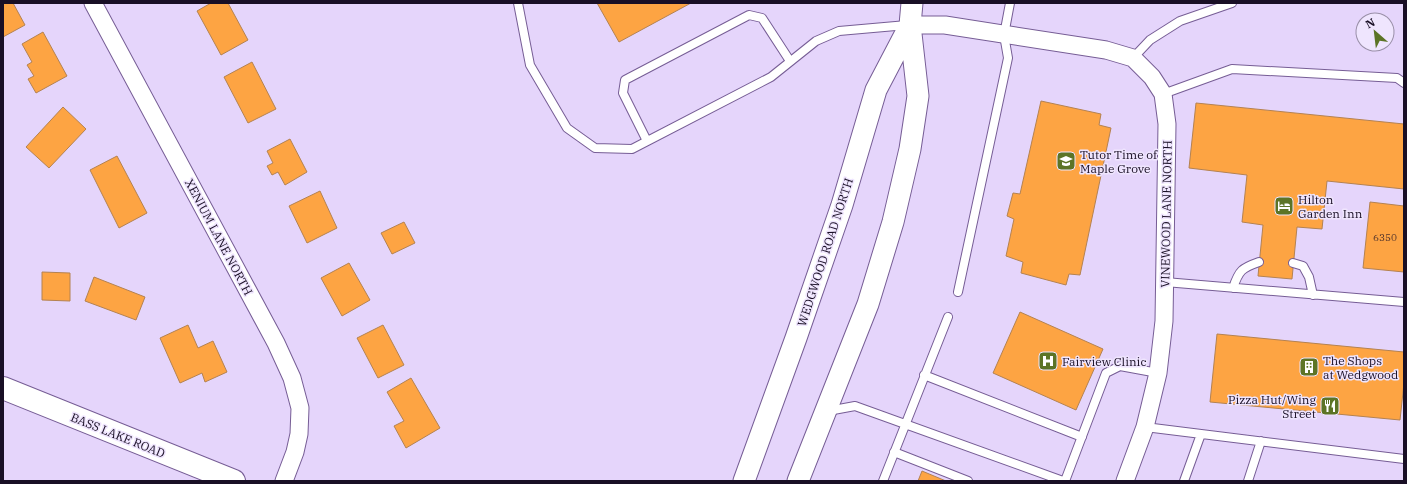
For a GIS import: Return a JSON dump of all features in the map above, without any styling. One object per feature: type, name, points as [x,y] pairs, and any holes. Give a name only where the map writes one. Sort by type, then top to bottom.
[{"type":"main road","name":"BASS LAKE ROAD","points":[[3,388],[234,481]]},
{"type":"street","name":"XENIUM LANE NORTH","points":[[93,3],[272,336],[292,378],[300,408],[299,434],[295,452],[284,481]]},
{"type":"street","name":"WEDGWOOD ROAD NORTH","points":[[798,481],[868,304],[893,222],[910,149],[918,96],[910,25],[912,3]]},
{"type":"street","name":"WEDGWOOD ROAD NORTH","points":[[744,481],[794,346],[839,213],[876,90],[910,25]]},
{"type":"street","name":"VINEWOOD LANE NORTH","points":[[910,25],[945,25],[1106,50],[1132,58],[1152,78],[1163,94],[1167,124],[1164,321],[1158,373],[1146,427],[1126,481]]},
{"type":"lane","points":[[518,3],[530,65],[567,128],[595,148],[632,149],[771,77],[816,41],[839,31],[910,25]]},
{"type":"lane","points":[[958,292],[1008,58],[1004,35],[1010,3]]},
{"type":"lane","points":[[1132,58],[1150,40],[1180,21],[1232,3]]},
{"type":"lane","points":[[648,141],[623,93],[625,80],[749,15],[762,18],[790,61]]},
{"type":"lane","points":[[1163,94],[1232,69],[1397,78],[1404,83]]},
{"type":"lane","points":[[1233,288],[1237,275],[1246,267],[1259,262]]},
{"type":"lane","points":[[1293,263],[1303,266],[1309,277],[1313,294]]},
{"type":"lane","points":[[1165,282],[1404,302]]},
{"type":"lane","points":[[883,481],[948,317]]},
{"type":"lane","points":[[825,412],[855,406],[1064,481],[1106,373],[1120,366],[1158,373]]},
{"type":"lane","points":[[924,375],[1082,437]]},
{"type":"lane","points":[[1146,427],[1404,459]]},
{"type":"lane","points":[[1184,481],[1200,434]]},
{"type":"lane","points":[[1248,481],[1261,442]]},
{"type":"lane","points":[[894,452],[968,481]]},
{"type":"building","points":[[3,3],[13,3],[25,25],[3,37]]},
{"type":"building","points":[[211,3],[228,3],[248,40],[221,55],[197,11]]},
{"type":"building","points":[[597,3],[691,3],[619,42]]},
{"type":"building","points":[[43,32],[67,76],[36,93],[28,79],[34,76],[27,65],[32,62],[22,44]]},
{"type":"building","points":[[252,62],[276,109],[248,123],[224,77]]},
{"type":"building","name":"Tutor Time of Maple Grove","points":[[1041,101],[1101,114],[1099,125],[1111,128],[1080,275],[1069,274],[1066,285],[1021,273],[1023,262],[1006,256],[1014,219],[1007,216],[1013,193],[1020,194]]},
{"type":"building","name":"Hilton Garden Inn","points":[[1196,103],[1404,124],[1404,189],[1327,181],[1322,229],[1297,227],[1292,279],[1258,276],[1263,225],[1242,222],[1247,175],[1189,168]]},
{"type":"building","points":[[63,107],[86,129],[49,168],[26,147]]},
{"type":"building","points":[[290,139],[307,172],[285,185],[278,172],[272,175],[267,166],[273,163],[267,151]]},
{"type":"building","points":[[117,156],[147,213],[119,228],[90,170]]},
{"type":"building","points":[[320,191],[337,228],[307,243],[289,206]]},
{"type":"building","name":"Hilton Garden Inn","points":[[1370,202],[1404,206],[1404,272],[1363,268]]},
{"type":"building","points":[[404,222],[415,243],[392,254],[381,233]]},
{"type":"building","points":[[349,263],[370,300],[342,316],[321,278]]},
{"type":"building","points":[[42,272],[70,273],[70,301],[42,300]]},
{"type":"building","points":[[94,277],[145,297],[136,320],[85,301]]},
{"type":"building","name":"Fairview Clinic","points":[[1020,312],[1103,349],[1076,410],[993,373]]},
{"type":"building","points":[[188,325],[198,348],[213,341],[227,372],[205,382],[202,373],[180,383],[160,338]]},
{"type":"building","points":[[383,325],[404,365],[378,378],[357,338]]},
{"type":"building","name":"The Shops at Wedgwood","points":[[1217,334],[1404,352],[1404,383],[1400,420],[1210,402]]},
{"type":"building","points":[[411,378],[440,428],[406,448],[394,426],[404,421],[387,392]]},
{"type":"building","points":[[922,471],[946,481],[918,481]]},
{"type":"place","name":"Tutor Time of Maple Grove","points":[[1066,161]]},
{"type":"place","name":"Hilton Garden Inn","points":[[1284,206]]},
{"type":"place","name":"Fairview Clinic","points":[[1048,361]]},
{"type":"place","name":"The Shops at Wedgwood","points":[[1309,367]]},
{"type":"place","name":"Pizza Hut/Wing Street","points":[[1330,406]]}]
